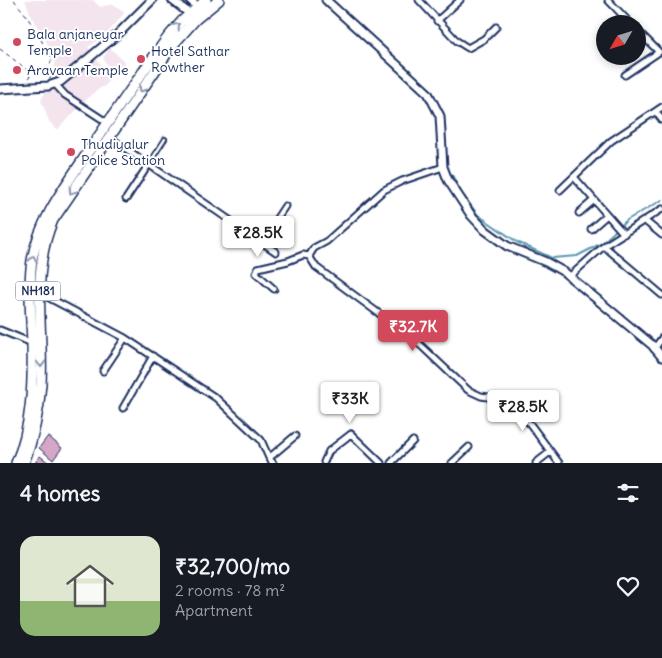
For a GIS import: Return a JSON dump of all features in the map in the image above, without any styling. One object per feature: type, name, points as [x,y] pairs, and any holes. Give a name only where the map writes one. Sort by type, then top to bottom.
[{"type":"highway","name":"NH181","points":[[201,10],[206,0]]},
{"type":"highway","name":"NH181","points":[[19,462],[25,436],[32,375],[30,282],[33,259],[43,223],[108,123],[168,37],[201,10],[219,0]]},
{"type":"highway","name":"NH181","points":[[19,462],[33,438],[40,399],[38,292],[44,247],[53,220],[193,16]]},
{"type":"main road","points":[[0,89],[51,85],[64,79],[118,34],[152,0]]},
{"type":"main road","points":[[172,0],[193,16]]},
{"type":"main road","points":[[190,0],[201,10]]},
{"type":"main road","points":[[326,0],[428,93],[440,116],[442,167],[465,207],[486,230],[507,246],[546,262],[569,276],[662,357]]},
{"type":"street","points":[[419,0],[457,41],[468,48],[484,39],[496,27]]},
{"type":"street","points":[[437,21],[460,0]]},
{"type":"street","points":[[608,0],[622,15]]},
{"type":"street","points":[[646,39],[659,52],[646,61]]},
{"type":"street","points":[[624,75],[639,65]]},
{"type":"street","points":[[51,85],[108,123]]},
{"type":"street","points":[[560,190],[611,141],[662,107]]},
{"type":"street","points":[[656,112],[662,120]]},
{"type":"street","points":[[109,136],[276,252]]},
{"type":"street","points":[[126,199],[149,164]]},
{"type":"street","points":[[309,256],[314,248],[327,241],[384,190],[442,167]]},
{"type":"street","points":[[574,178],[621,230]]},
{"type":"street","points":[[579,213],[594,200]]},
{"type":"street","points":[[261,242],[285,206]]},
{"type":"street","points":[[569,276],[621,230],[645,221],[662,209]]},
{"type":"street","points":[[592,229],[608,215]]},
{"type":"street","points":[[645,221],[662,236]]},
{"type":"street","points":[[604,246],[662,295]]},
{"type":"street","points":[[274,289],[256,273],[258,268],[309,256]]},
{"type":"street","points":[[309,256],[316,267],[415,340],[468,390],[481,396],[501,399],[507,402],[530,424],[559,463]]},
{"type":"street","points":[[38,292],[125,338],[216,398],[261,440],[271,461],[295,436]]},
{"type":"street","points":[[0,330],[32,343]]},
{"type":"street","points":[[103,371],[125,338]]},
{"type":"street","points":[[654,349],[662,338]]},
{"type":"street","points":[[123,408],[153,356]]},
{"type":"street","points":[[324,463],[329,451],[351,434],[380,463]]},
{"type":"street","points":[[391,463],[413,441]]},
{"type":"street","points":[[452,463],[469,447]]},
{"type":"street","points":[[536,463],[550,452]]},
{"type":"lane","points":[[149,164],[165,138]]},
{"type":"path","points":[[14,0],[26,15],[52,58],[51,85]]},
{"type":"path","points":[[0,49],[30,72],[29,86]]},
{"type":"shaded area","points":[[25,0],[93,0],[100,7],[113,4],[125,12],[106,35],[88,47],[110,77],[106,85],[94,92],[57,130],[49,121],[41,100],[54,79],[55,57],[31,15]]},
{"type":"shaded area","points":[[110,48],[125,62],[116,73],[112,73],[103,58]]},
{"type":"building","points":[[48,436],[62,448],[53,460],[39,448]]},
{"type":"building","points":[[40,456],[49,463],[35,463]]},
{"type":"waterway","points":[[452,175],[461,192],[478,215],[517,242],[552,258],[577,256],[602,243],[627,220],[662,200]]},
{"type":"place","name":"Bala anjaneyar Temple","points":[[17,42]]},
{"type":"place","name":"Hotel Sathar Rowther","points":[[141,59]]},
{"type":"place","name":"Aravaan Temple","points":[[17,70]]},
{"type":"place","name":"Thudiyalur Police Station","points":[[71,152]]}]
